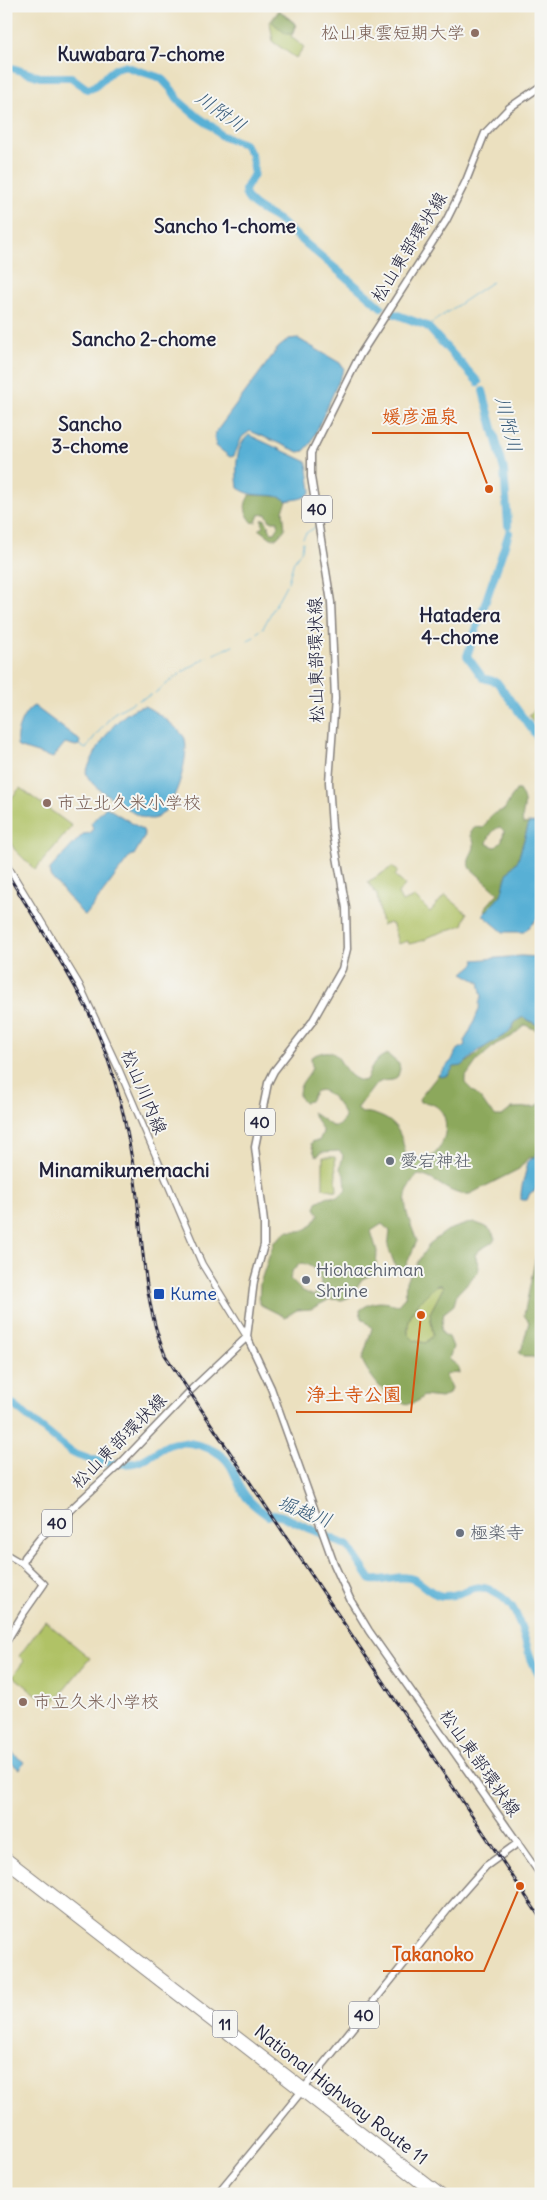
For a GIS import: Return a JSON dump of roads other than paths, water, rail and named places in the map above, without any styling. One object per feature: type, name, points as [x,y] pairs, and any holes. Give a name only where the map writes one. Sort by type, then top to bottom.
[{"type":"highway","name":"National Highway Route 11","points":[[6,1856],[306,2086],[443,2194]]},
{"type":"highway","name":"National Highway Route 11","points":[[6,1864],[432,2194]]},
{"type":"main road","name":"松山東部環状線","points":[[217,2194],[477,1876],[486,1866],[518,1843],[369,1631],[341,1582],[271,1388],[247,1337],[254,1281],[264,1246],[263,1210],[255,1147],[268,1082],[274,1071],[313,1020],[342,969],[347,949],[346,908],[332,828],[329,782],[335,699],[331,606],[325,552],[311,477],[311,453],[360,355],[446,221],[466,180],[485,133],[509,108],[541,86]]},
{"type":"main road","name":"松山川内線","points":[[6,863],[80,984],[120,1072],[202,1264],[247,1337]]},
{"type":"main road","name":"松山東部環状線","points":[[23,1564],[25,1557],[41,1538],[120,1464],[192,1389],[247,1337]]},
{"type":"main road","points":[[6,1554],[23,1564],[44,1584],[6,1642]]},
{"type":"main road","points":[[518,1843],[541,1876]]},
{"type":"water","points":[[297,338],[340,363],[344,369],[311,443],[304,451],[299,452],[250,431],[242,437],[234,456],[230,457],[216,446],[214,437],[216,432],[278,348],[289,339]]},
{"type":"water","points":[[249,435],[307,462],[311,491],[307,496],[287,501],[276,496],[252,494],[238,488],[238,452]]},
{"type":"water","points":[[34,706],[78,739],[80,741],[79,745],[65,743],[53,758],[18,747],[17,737],[20,724],[26,713]]},
{"type":"water","points":[[144,706],[160,715],[179,730],[185,739],[186,747],[179,785],[167,808],[160,816],[152,819],[133,812],[102,791],[90,781],[86,772],[95,752],[116,723],[134,709]]},
{"type":"water","points":[[106,807],[143,830],[145,836],[134,855],[131,855],[86,915],[83,914],[50,876],[49,870],[83,834],[91,833],[93,828],[91,823]]},
{"type":"water","points":[[541,822],[541,915],[524,932],[503,932],[483,915],[501,895],[507,874],[518,860],[529,823]]},
{"type":"water","points":[[521,956],[541,957],[541,1027],[523,1017],[516,1021],[508,1033],[478,1051],[462,1066],[454,1067],[448,1075],[441,1077],[438,1075],[452,1060],[456,1051],[465,1045],[464,1041],[478,1012],[482,997],[479,982],[463,973],[475,963],[474,960]]},
{"type":"water","points":[[541,1146],[541,1178],[534,1192],[530,1193],[527,1200],[521,1200],[522,1185],[528,1161],[535,1157]]},
{"type":"water","points":[[11,1752],[24,1762],[19,1769],[6,1759]]},
{"type":"waterway","name":"川附川","points":[[6,66],[40,77],[71,77],[87,89],[96,86],[113,70],[124,66],[161,78],[179,101],[194,114],[214,128],[220,135],[244,144],[252,155],[254,174],[245,190],[249,200],[278,220],[381,307]]},
{"type":"waterway","points":[[427,326],[492,282]]},
{"type":"waterway","name":"川附川","points":[[395,314],[427,326],[478,382]]},
{"type":"waterway","name":"川附川","points":[[483,391],[504,470],[508,525]]},
{"type":"waterway","points":[[314,460],[319,442]]},
{"type":"waterway","points":[[303,538],[306,533],[316,527]]},
{"type":"waterway","name":"川附川","points":[[509,533],[467,656],[483,678],[497,682],[541,742]]},
{"type":"waterway","points":[[288,582],[294,561],[302,550],[303,542]]},
{"type":"waterway","points":[[263,628],[286,585]]},
{"type":"waterway","points":[[248,640],[254,637]]},
{"type":"waterway","points":[[214,654],[233,646]]},
{"type":"waterway","points":[[155,693],[178,675],[207,657]]},
{"type":"waterway","points":[[139,700],[151,695]]},
{"type":"waterway","points":[[96,735],[114,713],[134,702]]},
{"type":"waterway","points":[[79,745],[86,749],[95,736]]},
{"type":"waterway","name":"堀越川","points":[[6,1399],[71,1452],[94,1460],[123,1464],[138,1462],[174,1443],[199,1445],[216,1452],[227,1460],[243,1492],[254,1506],[268,1516],[274,1514],[282,1516],[348,1546],[371,1580],[413,1579],[435,1594],[443,1596],[451,1596],[476,1588],[489,1590],[503,1598],[517,1615],[532,1660],[541,1678]]},
{"type":"railway","points":[[6,872],[78,991],[95,1026],[108,1061],[128,1135],[135,1179],[146,1282],[157,1332],[165,1355],[541,1919]]},
{"type":"place","name":"松山東雲短期大学","points":[[475,33]]},
{"type":"place","name":"媛彦温泉","points":[[489,489]]},
{"type":"place","name":"市立北久米小学校","points":[[47,803]]},
{"type":"place","name":"愛宕神社","points":[[390,1161]]},
{"type":"place","name":"Hiohachiman Shrine","points":[[306,1280]]},
{"type":"place","name":"Kume","points":[[159,1294]]},
{"type":"place","name":"浄土寺公園","points":[[421,1315]]},
{"type":"place","name":"極楽寺","points":[[460,1533]]},
{"type":"place","name":"市立久米小学校","points":[[23,1702]]},
{"type":"place","name":"Takanoko","points":[[520,1886]]},
{"type":"district","name":"Kuwabara 7-chome","points":[[141,54]]},
{"type":"district","name":"Sancho 1-chome","points":[[225,226]]},
{"type":"district","name":"Sancho 2-chome","points":[[144,339]]},
{"type":"district","name":"Sancho 3-chome","points":[[90,435]]},
{"type":"district","name":"Hatadera 4-chome","points":[[460,626]]},
{"type":"district","name":"Minamikumemachi","points":[[124,1170]]}]
